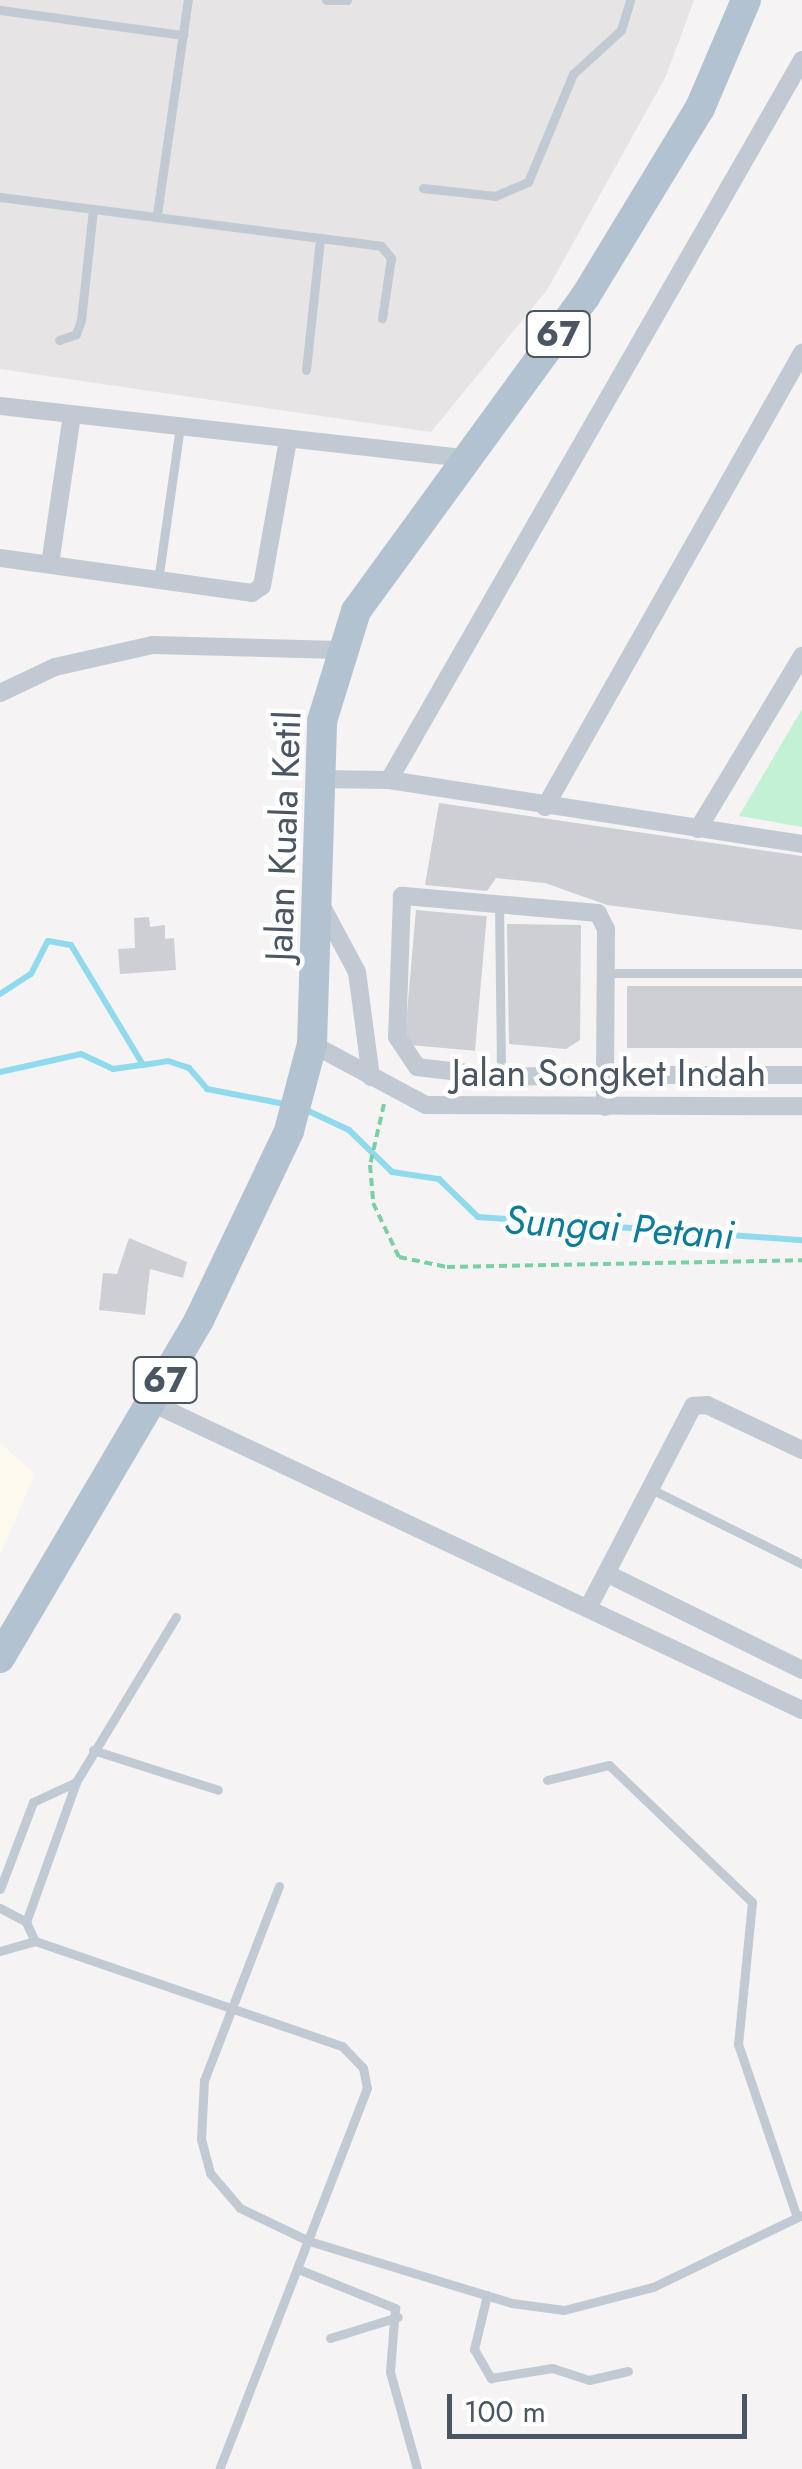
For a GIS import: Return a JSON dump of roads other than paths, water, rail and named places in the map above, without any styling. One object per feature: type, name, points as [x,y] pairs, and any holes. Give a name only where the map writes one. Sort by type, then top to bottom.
[{"type":"main road","name":"Jalan Kuala Ketil","points":[[0,1658],[152,1403],[239,1246],[289,1131],[312,1044],[320,904],[322,721],[340,650],[370,585],[470,459],[645,200],[700,108],[746,0]]},
{"type":"street","points":[[389,780],[802,60]]},
{"type":"street","points":[[545,807],[802,354]]},
{"type":"street","points":[[783,386],[802,393]]},
{"type":"street","points":[[0,406],[470,459]]},
{"type":"street","points":[[50,564],[72,415]]},
{"type":"street","points":[[0,558],[241,595],[262,586],[288,440]]},
{"type":"street","points":[[0,693],[56,667],[152,645],[340,650]]},
{"type":"street","points":[[698,829],[802,656]]},
{"type":"street","points":[[319,779],[389,780],[802,844]]},
{"type":"street","points":[[605,1107],[605,1075],[606,973],[606,929],[598,913],[417,894],[397,902],[396,1037],[404,1056],[431,1073],[501,1076],[605,1075],[802,1074]]},
{"type":"street","points":[[320,904],[357,972],[371,1077]]},
{"type":"street","name":"Jalan Songket Indah","points":[[312,1044],[426,1105],[466,1110],[802,1106]]},
{"type":"street","points":[[152,1403],[802,1710]]},
{"type":"street","points":[[588,1608],[646,1486],[692,1406],[706,1405],[802,1450]]},
{"type":"street","points":[[606,1573],[802,1670]]},
{"type":"lane","points":[[156,214],[188,0]]},
{"type":"lane","points":[[326,0],[347,0]]},
{"type":"lane","points":[[423,188],[495,196],[528,182],[574,74],[621,30],[630,0]]},
{"type":"lane","points":[[0,10],[183,36]]},
{"type":"lane","points":[[0,197],[156,214],[388,250],[382,318]]},
{"type":"lane","points":[[58,340],[76,334],[81,320],[93,209]]},
{"type":"lane","points":[[306,370],[320,238]]},
{"type":"lane","points":[[158,581],[180,427]]},
{"type":"lane","points":[[499,901],[501,1076]]},
{"type":"lane","points":[[606,973],[802,973]]},
{"type":"lane","points":[[646,1486],[802,1564]]},
{"type":"lane","points":[[26,1922],[76,1782],[176,1617]]},
{"type":"lane","points":[[92,1750],[218,1790]]},
{"type":"lane","points":[[279,1886],[204,2080],[201,2139],[210,2173],[240,2208],[309,2240],[486,2295],[548,2310],[582,2308],[653,2287],[800,2216],[738,2044],[752,1902],[608,1764],[547,1780]]},
{"type":"lane","points":[[0,1889],[33,1802],[76,1782]]},
{"type":"lane","points":[[0,1908],[26,1922],[35,1941]]},
{"type":"lane","points":[[0,1951],[35,1941],[342,2046],[364,2068],[367,2088],[219,2469]]},
{"type":"lane","points":[[298,2269],[376,2294],[398,2316]]},
{"type":"lane","points":[[486,2295],[474,2349],[491,2378],[552,2368],[588,2380],[628,2371]]},
{"type":"lane","points":[[330,2338],[398,2316]]},
{"type":"lane","points":[[398,2316],[390,2372],[417,2469]]},
{"type":"waterway","points":[[0,994],[31,974],[48,941],[71,945],[143,1065],[168,1061],[189,1068],[207,1089],[285,1104]]},
{"type":"waterway","points":[[0,1072],[81,1054],[113,1069],[143,1065]]},
{"type":"waterway","name":"Sungai Petani","points":[[302,1108],[349,1130],[392,1172],[439,1179],[478,1217],[802,1240]]}]
